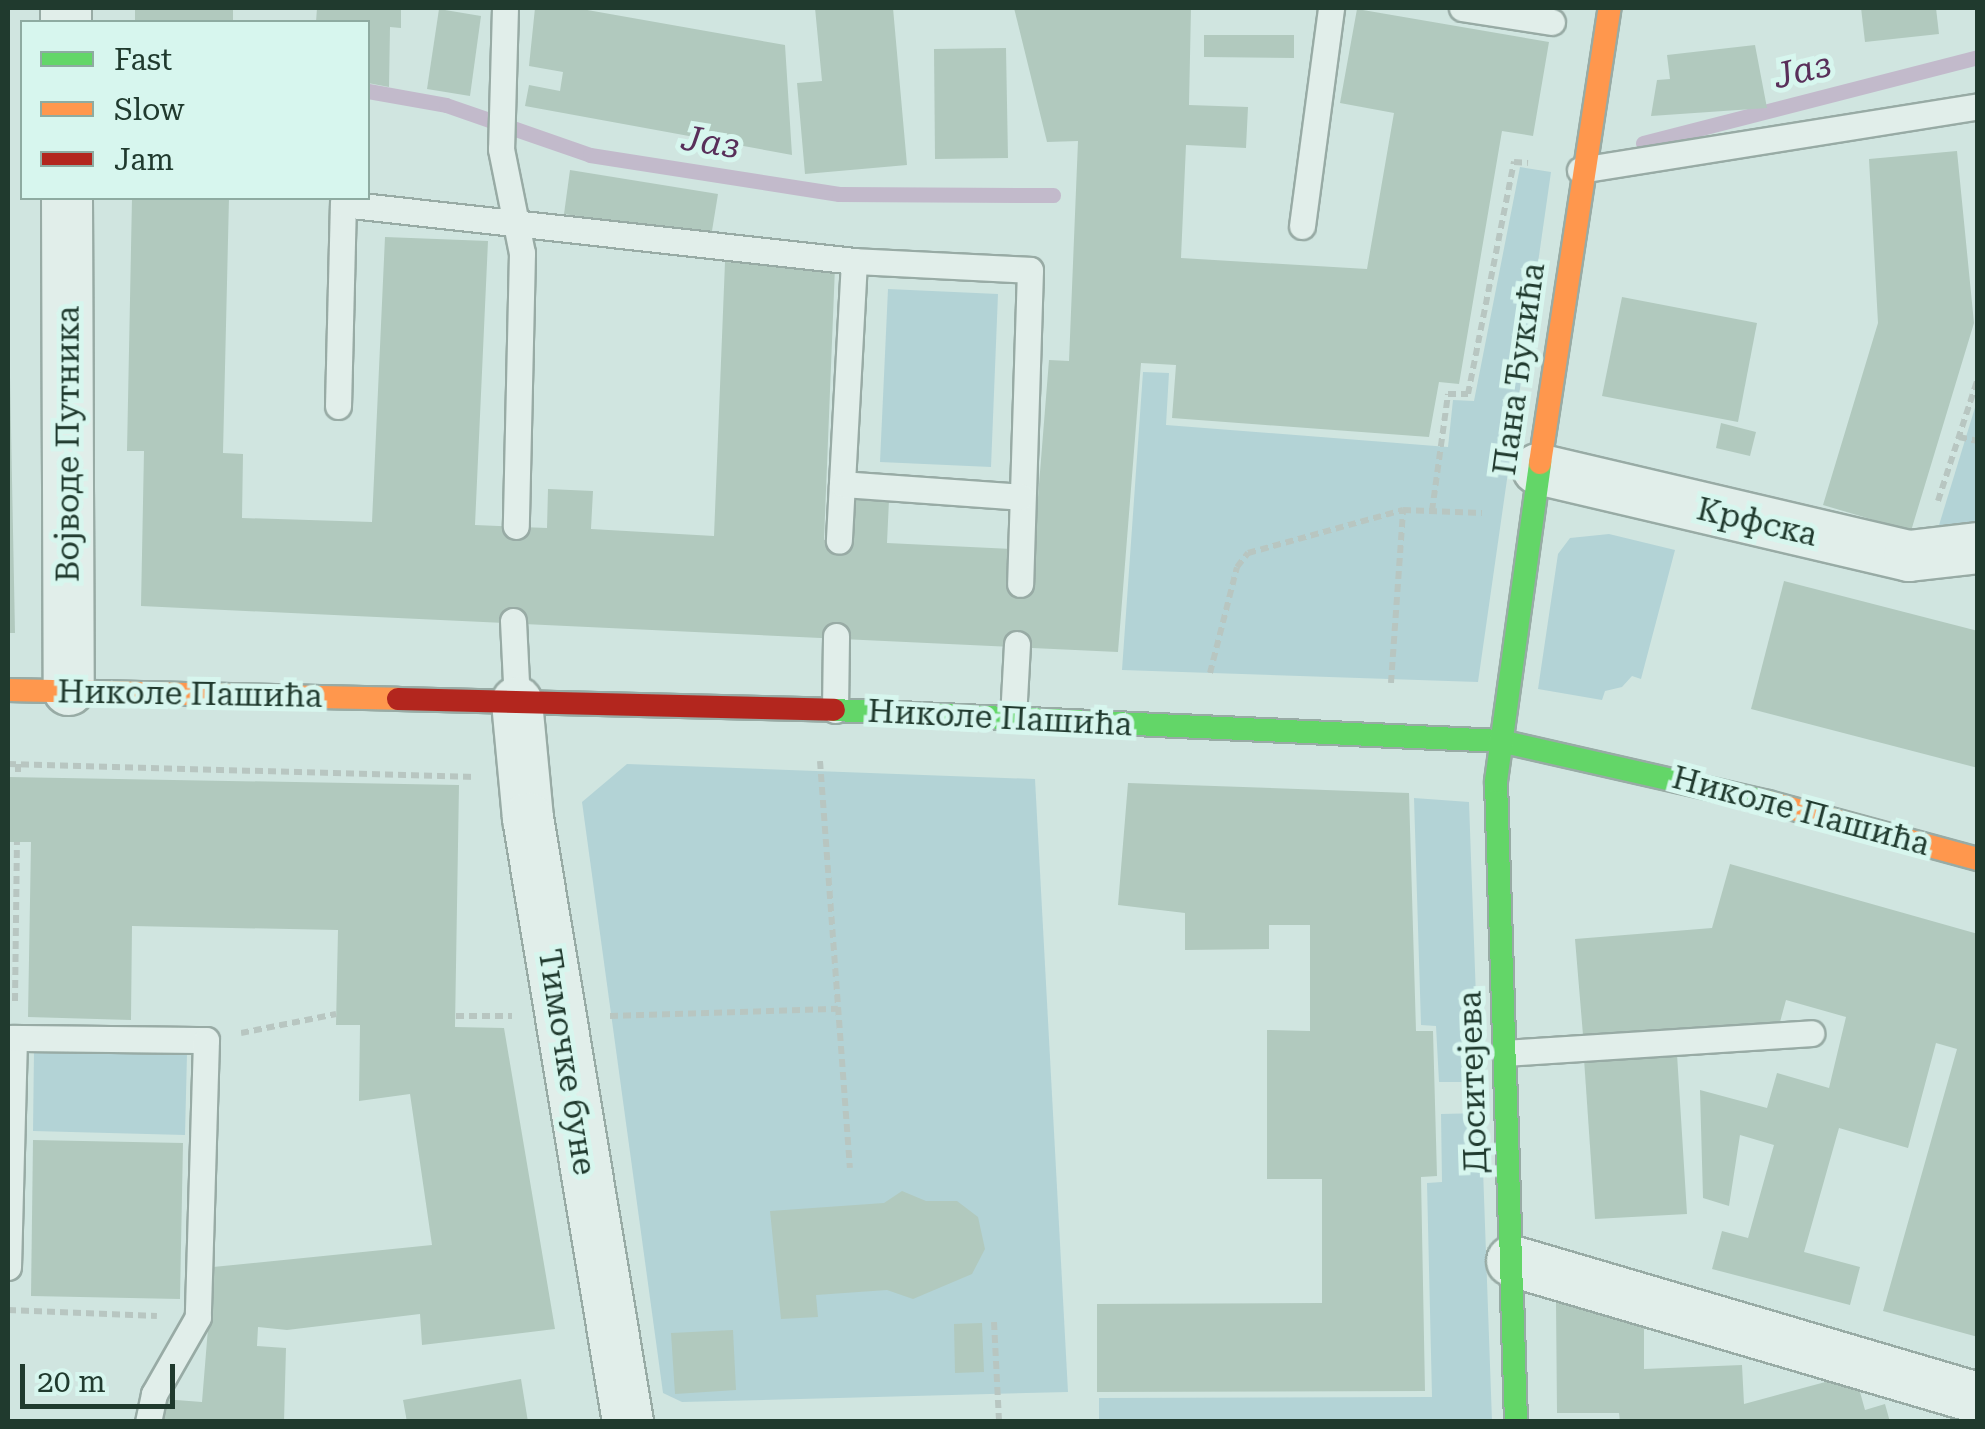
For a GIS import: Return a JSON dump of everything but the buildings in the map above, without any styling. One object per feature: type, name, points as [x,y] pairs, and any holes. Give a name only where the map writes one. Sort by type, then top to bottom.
[{"type":"street","name":"Пана Ђукића","points":[[1500,741],[1580,170],[1610,8]]},
{"type":"street","name":"Војводе Путника","points":[[67,200],[69,690]]},
{"type":"street","name":"Крфска","points":[[1534,492],[1920,557],[1978,548]]},
{"type":"street","name":"Николе Пашића","points":[[8,690],[826,710],[1500,741],[1657,772],[1978,859]]},
{"type":"street","name":"Тимочке буне","points":[[518,702],[524,778],[559,1016],[622,1261],[628,1422]]},
{"type":"street","name":"Доситејева","points":[[1500,741],[1516,1422]]},
{"type":"street","points":[[1512,1261],[1978,1398]]},
{"type":"lane","points":[[506,8],[501,149],[518,222],[516,526]]},
{"type":"lane","points":[[1302,226],[1332,8]]},
{"type":"lane","points":[[1462,8],[1552,22]]},
{"type":"lane","points":[[1580,170],[1978,106]]},
{"type":"lane","points":[[338,406],[343,204],[854,261],[1030,270],[1020,584]]},
{"type":"lane","points":[[840,540],[854,261]]},
{"type":"lane","points":[[842,484],[1022,497]]},
{"type":"lane","points":[[512,621],[518,702]]},
{"type":"lane","points":[[826,710],[836,636]]},
{"type":"lane","points":[[1013,718],[1017,644]]},
{"type":"lane","points":[[1505,1052],[1810,1033]]},
{"type":"lane","points":[[8,1267],[11,1038],[206,1040],[198,1317],[154,1394],[148,1422]]},
{"type":"path","points":[[1432,511],[1448,394],[1468,394],[1514,162],[1580,170]]},
{"type":"path","points":[[1920,557],[1978,378]]},
{"type":"path","points":[[1959,438],[1978,441]]},
{"type":"path","points":[[1209,677],[1237,568],[1248,553],[1402,510],[1432,511],[1534,492]]},
{"type":"path","points":[[1390,699],[1402,510]]},
{"type":"path","points":[[826,710],[838,1009],[850,1168]]},
{"type":"path","points":[[8,764],[524,778]]},
{"type":"path","points":[[18,764],[18,777]]},
{"type":"path","points":[[11,1038],[17,842]]},
{"type":"path","points":[[559,1016],[838,1009]]},
{"type":"path","points":[[206,1040],[336,1014]]},
{"type":"path","points":[[8,1310],[198,1317]]},
{"type":"path","points":[[994,1322],[999,1422]]},
{"type":"shaded area","points":[[1520,167],[1551,172],[1478,682],[1122,670],[1143,372],[1169,373],[1166,425],[1448,447],[1453,400],[1474,401]]},
{"type":"shaded area","points":[[888,289],[998,294],[991,467],[880,462]]},
{"type":"shaded area","points":[[1977,401],[1977,529],[1936,535]]},
{"type":"shaded area","points":[[1609,534],[1675,550],[1641,679],[1632,676],[1622,687],[1605,691],[1602,700],[1538,689],[1558,554],[1570,538]]},
{"type":"shaded area","points":[[627,764],[1035,779],[1068,1392],[682,1402],[663,1393],[582,802]]},
{"type":"shaded area","points":[[1414,798],[1469,802],[1479,1082],[1439,1082],[1436,1026],[1421,1025]]},
{"type":"shaded area","points":[[34,1050],[187,1054],[185,1135],[33,1131]]},
{"type":"shaded area","points":[[1481,1113],[1492,1421],[1099,1421],[1099,1398],[1432,1397],[1427,1183],[1442,1182],[1441,1114]]},
{"type":"waterway","name":"Јаз","points":[[1643,143],[1978,57]]},
{"type":"waterway","name":"Јаз","points":[[370,91],[446,105],[590,155],[839,194],[1053,195]]},
{"type":"traffic: fast","points":[[1516,1422],[1496,781],[1540,463]]},
{"type":"traffic: fast","points":[[834,710],[1500,741],[1768,802]]},
{"type":"traffic: slow","points":[[1540,463],[1610,8]]},
{"type":"traffic: slow","points":[[8,690],[398,699]]},
{"type":"traffic: slow","points":[[1768,802],[1978,859]]},
{"type":"traffic: jam","points":[[398,699],[834,710]]}]
